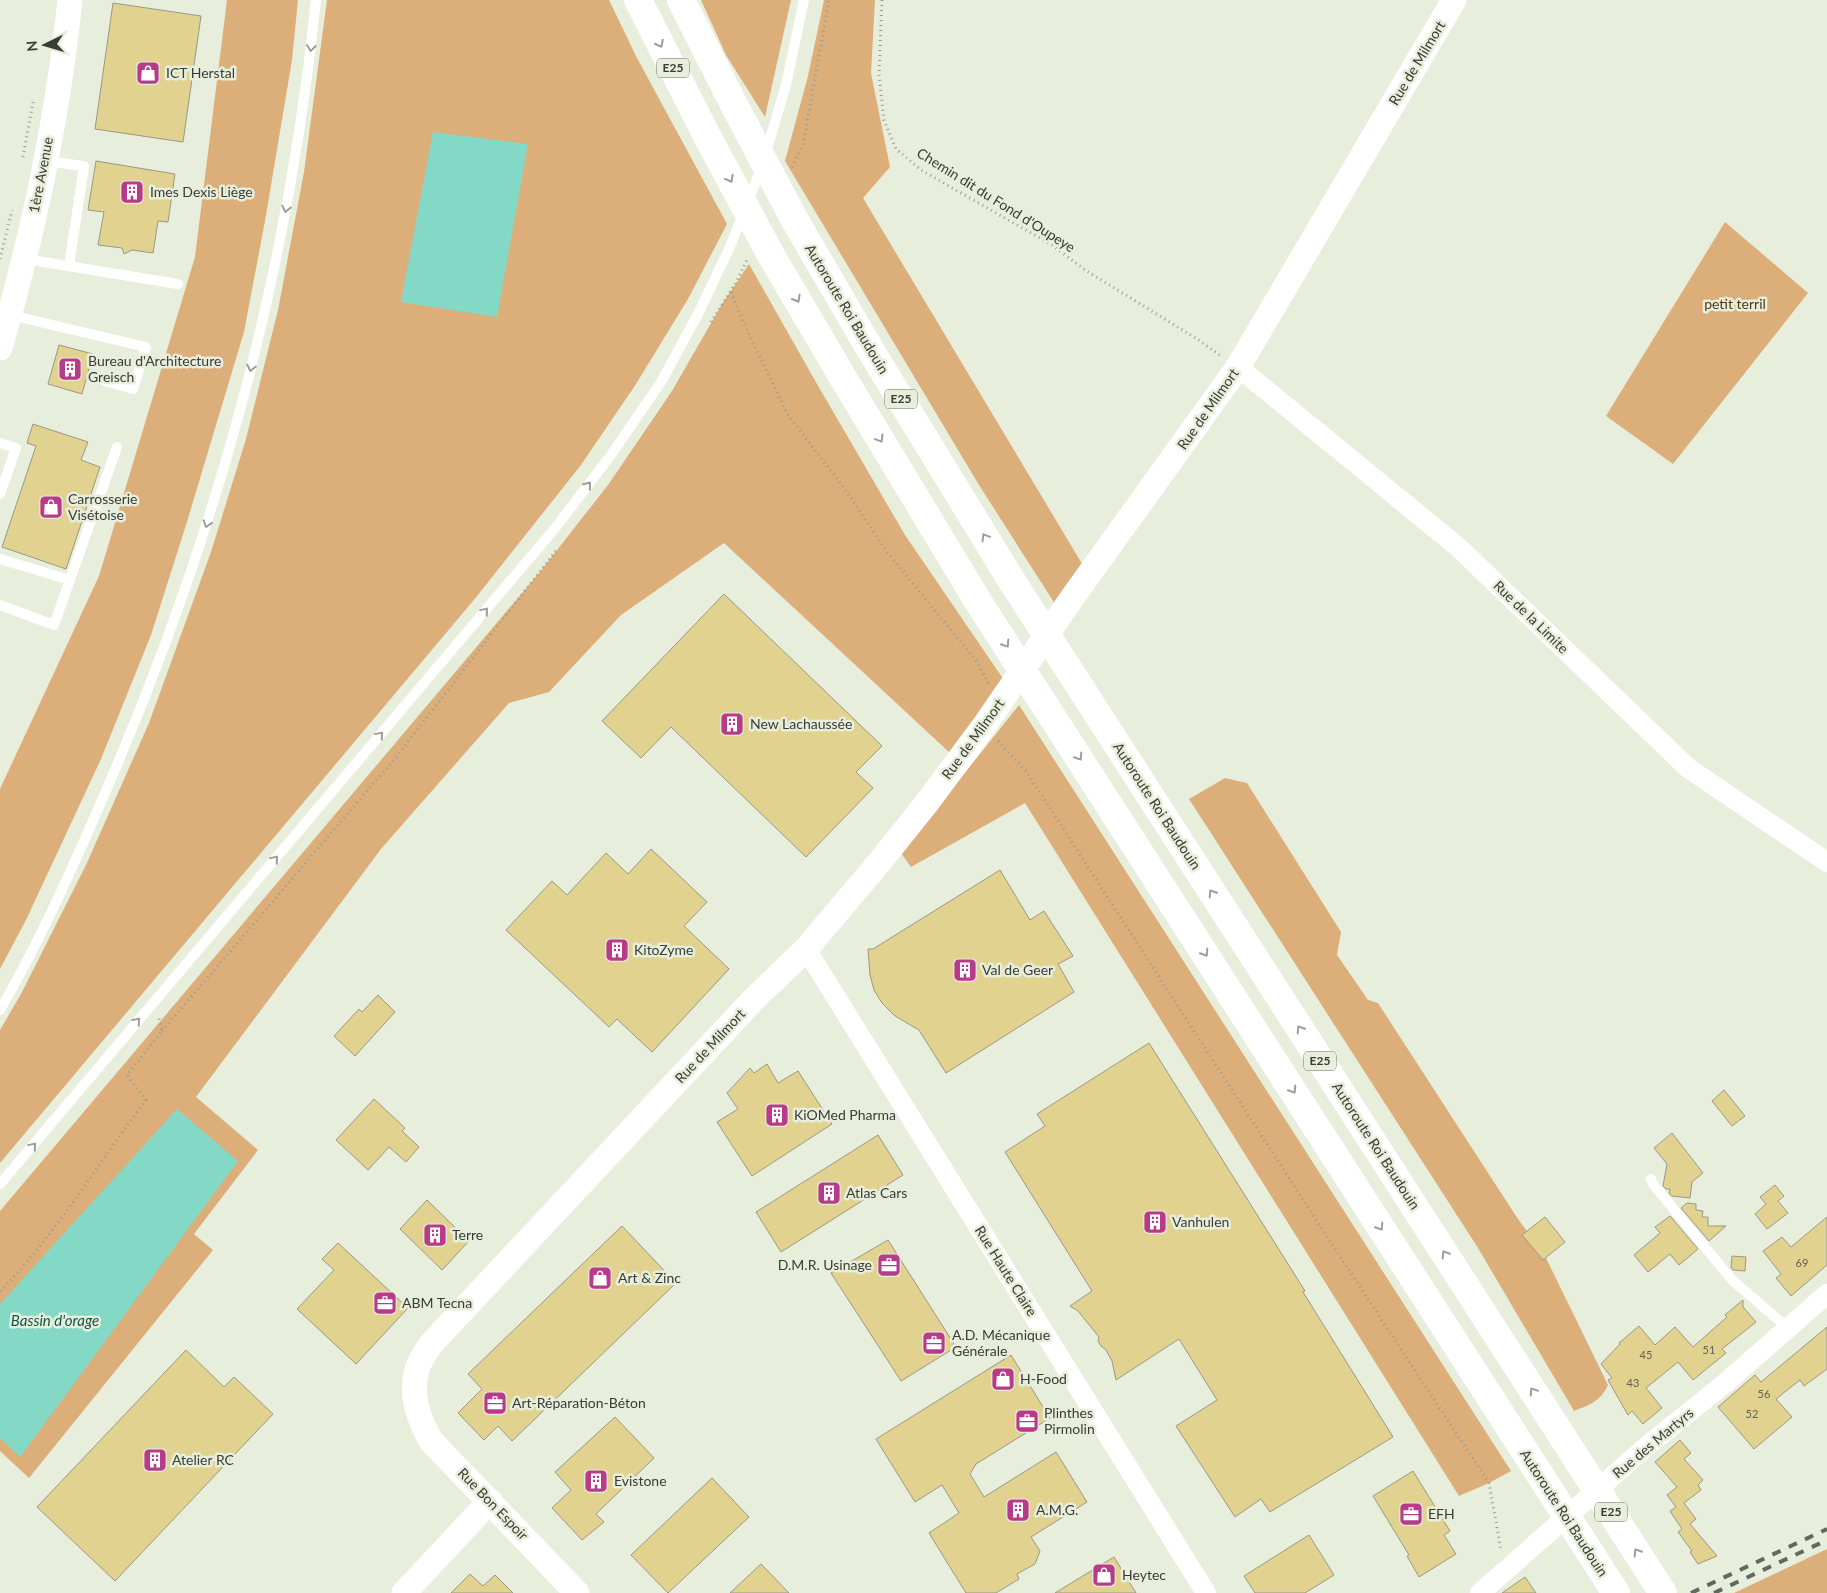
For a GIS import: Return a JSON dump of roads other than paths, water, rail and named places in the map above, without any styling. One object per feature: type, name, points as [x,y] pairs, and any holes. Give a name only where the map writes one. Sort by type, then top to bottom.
[{"type":"highway","name":"Autoroute Roi Baudouin","points":[[638,0],[707,136],[772,256],[980,604],[1616,1593]]},
{"type":"highway","name":"Autoroute Roi Baudouin","points":[[682,0],[793,217],[871,351],[1010,578],[1663,1593]]},
{"type":"street","name":"1ère Avenue","points":[[0,348],[10,315],[12,259],[45,160],[66,43],[70,0]]},
{"type":"street","name":"Rue de Milmort","points":[[416,1410],[414,1388],[417,1368],[431,1344],[754,999],[806,949],[882,859],[984,726],[1078,590],[1238,367],[1454,0]]},
{"type":"street","name":"Rue de la Limite","points":[[1238,367],[1458,548],[1688,768],[1827,862]]},
{"type":"street","name":"Rue Haute Claire","points":[[806,949],[1206,1593]]},
{"type":"street","name":"Rue des Martyrs","points":[[1480,1593],[1648,1445],[1723,1385],[1827,1294]]},
{"type":"street","name":"Rue Bon Espoir","points":[[416,1410],[431,1441],[578,1593]]},
{"type":"street","points":[[404,1593],[490,1501]]},
{"type":"lane","points":[[0,1010],[12,990],[70,874],[125,747],[197,557],[246,390],[270,287],[291,184],[311,52],[316,0]]},
{"type":"lane","points":[[0,1184],[556,527],[611,455],[661,382],[701,308],[729,249],[761,169],[786,84],[804,0]]},
{"type":"lane","points":[[45,160],[84,166],[70,266]]},
{"type":"lane","points":[[12,259],[70,266],[178,284]]},
{"type":"lane","points":[[10,315],[146,347],[133,389],[105,381]]},
{"type":"lane","points":[[0,443],[16,448],[0,494]]},
{"type":"lane","points":[[0,605],[54,625],[117,447]]},
{"type":"lane","points":[[0,559],[70,580]]},
{"type":"lane","points":[[1651,1179],[1653,1184],[1732,1280],[1788,1328]]},
{"type":"water","points":[[433,132],[528,144],[497,317],[401,302]]},
{"type":"water","name":"Bassin d'orage","points":[[177,1109],[238,1161],[20,1457],[0,1438],[0,1304]]},
{"type":"railway","points":[[1691,1593],[1827,1529]]},
{"type":"railway","points":[[1714,1593],[1827,1540]]},
{"type":"place","name":"ICT Herstal","points":[[148,73]]},
{"type":"place","name":"Imes Dexis Liège","points":[[132,192]]},
{"type":"place","name":"Bureau d'Architecture Greisch","points":[[70,369]]},
{"type":"place","name":"Carrosserie Visétoise","points":[[51,507]]},
{"type":"place","name":"New Lachaussée","points":[[732,724]]},
{"type":"place","name":"KitoZyme","points":[[617,950]]},
{"type":"place","name":"Val de Geer","points":[[965,970]]},
{"type":"place","name":"KiOMed Pharma","points":[[777,1115]]},
{"type":"place","name":"Atlas Cars","points":[[829,1193]]},
{"type":"place","name":"Vanhulen","points":[[1155,1222]]},
{"type":"place","name":"Terre","points":[[435,1235]]},
{"type":"place","name":"D.M.R. Usinage","points":[[889,1265]]},
{"type":"place","name":"Art & Zinc","points":[[600,1278]]},
{"type":"place","name":"ABM Tecna","points":[[385,1303]]},
{"type":"place","name":"A.D. Mécanique Générale","points":[[934,1343]]},
{"type":"place","name":"H-Food","points":[[1003,1379]]},
{"type":"place","name":"Art-Réparation-Béton","points":[[495,1403]]},
{"type":"place","name":"Plinthes Pirmolin","points":[[1027,1421]]},
{"type":"place","name":"Atelier RC","points":[[155,1460]]},
{"type":"place","name":"Evistone","points":[[596,1481]]},
{"type":"place","name":"A.M.G.","points":[[1018,1510]]},
{"type":"place","name":"EFH","points":[[1411,1514]]},
{"type":"place","name":"Heytec","points":[[1104,1575]]},
{"type":"park label","name":"petit terril","points":[[1735,304]]}]
